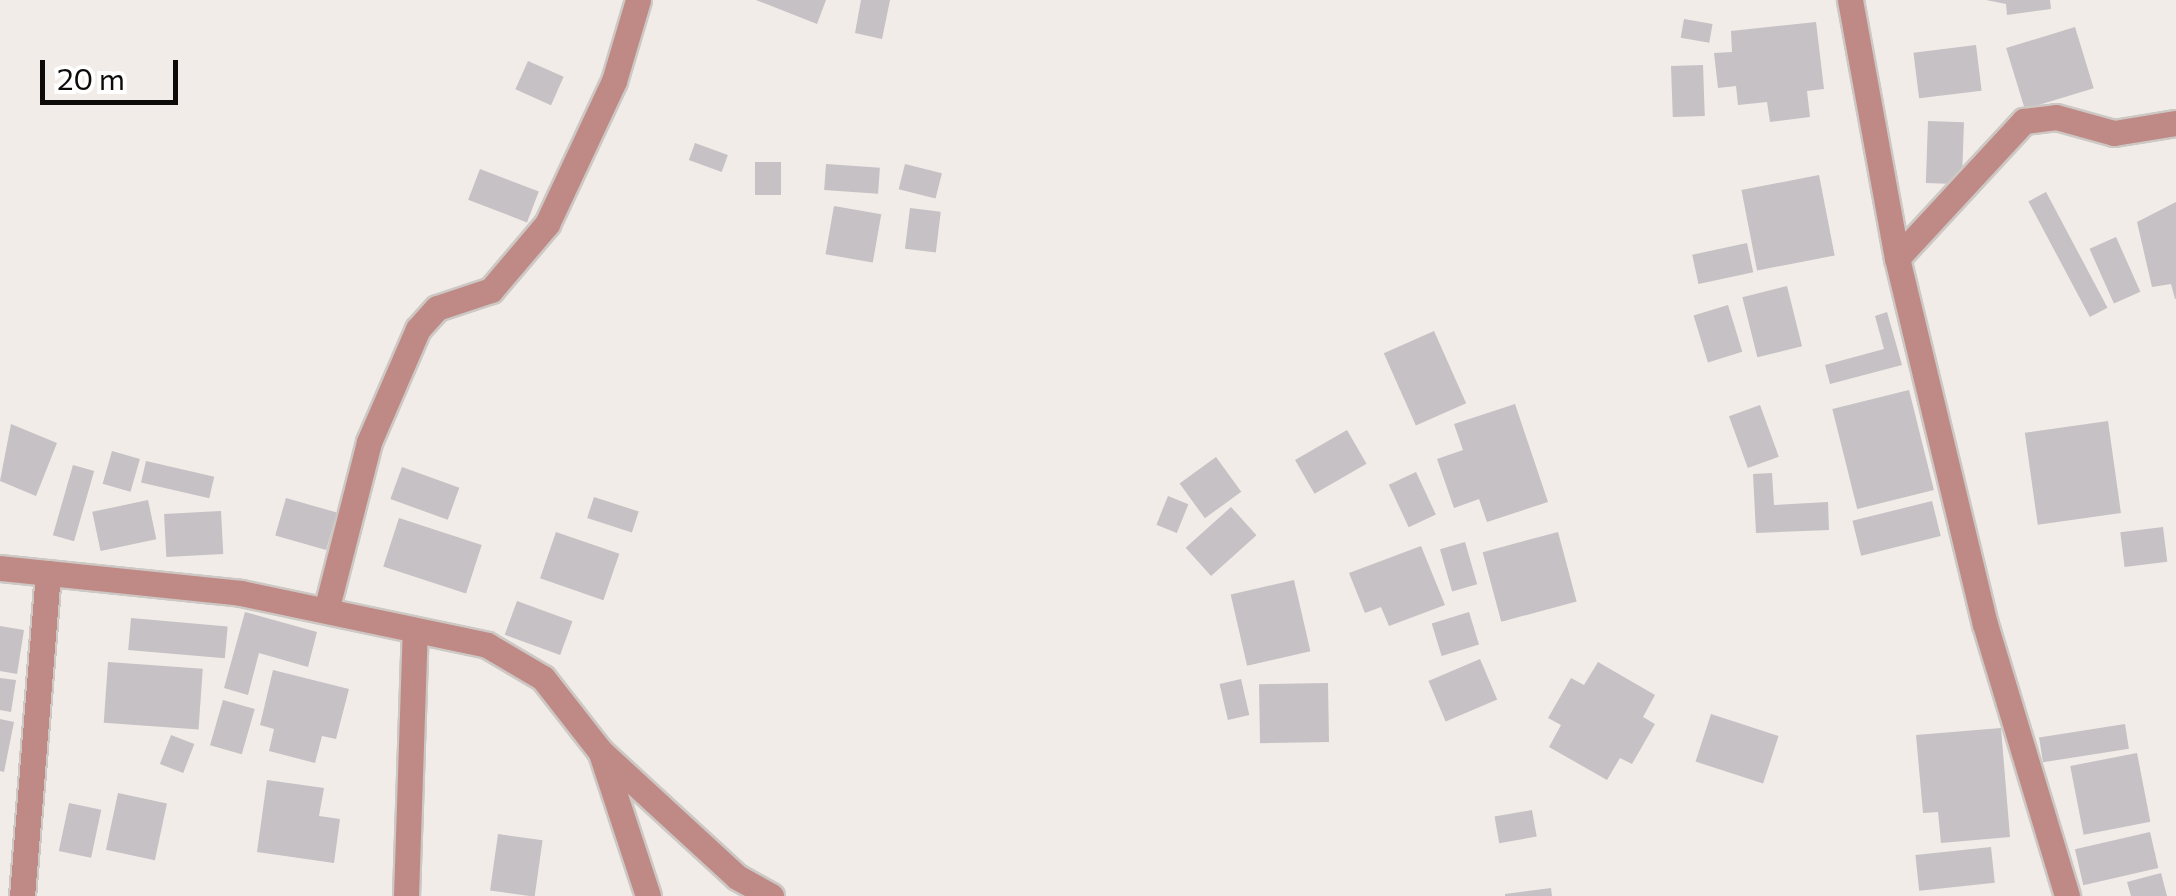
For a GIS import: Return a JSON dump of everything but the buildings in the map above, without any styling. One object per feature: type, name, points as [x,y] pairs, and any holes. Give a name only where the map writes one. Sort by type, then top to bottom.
[{"type":"street","points":[[326,607],[369,442],[418,329],[437,308],[491,290],[546,224],[614,81],[638,0]]},
{"type":"street","points":[[1850,0],[1897,258],[1985,624],[2067,896]]},
{"type":"street","points":[[1897,258],[2024,121],[2056,116],[2114,134],[2176,123]]},
{"type":"street","points":[[0,568],[326,607],[487,645],[543,678],[600,751],[737,878],[771,896]]},
{"type":"street","points":[[22,896],[48,573]]},
{"type":"street","points":[[406,896],[415,631]]},
{"type":"street","points":[[600,751],[648,896]]}]
